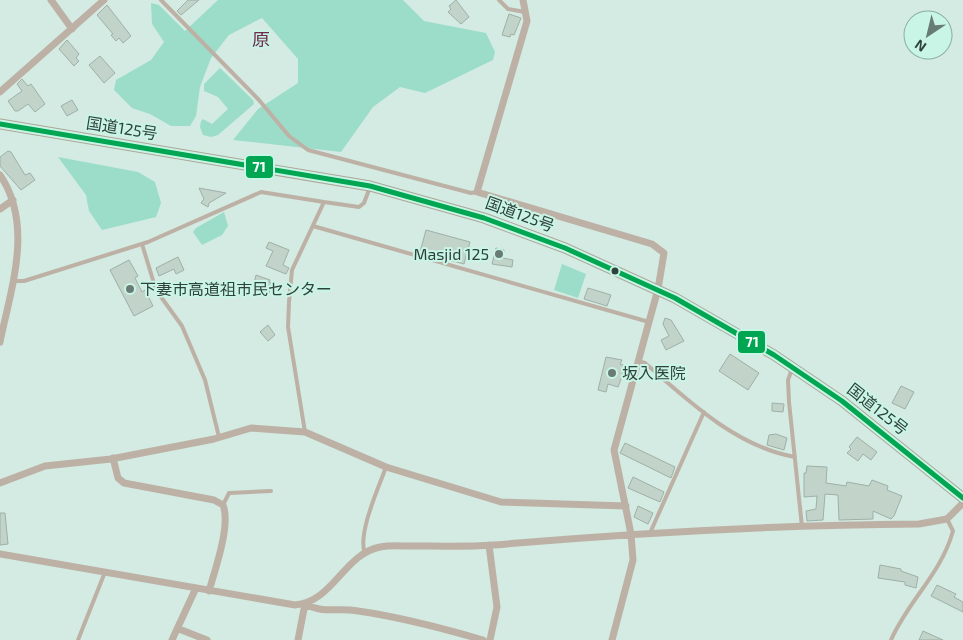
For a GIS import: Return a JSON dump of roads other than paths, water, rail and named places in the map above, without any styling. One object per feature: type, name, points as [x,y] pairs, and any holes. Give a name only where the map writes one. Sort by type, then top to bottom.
[{"type":"highway","name":"国道125号","points":[[0,124],[370,186],[484,218],[565,248],[658,289],[707,314],[793,367],[873,425],[963,498]]},
{"type":"street","points":[[51,0],[72,29]]},
{"type":"street","points":[[0,92],[104,0]]},
{"type":"street","points":[[523,0],[527,21],[477,192],[652,244],[664,253],[658,289],[614,450],[631,534],[632,566],[612,640]]},
{"type":"street","points":[[0,175],[13,200],[19,227],[12,280],[0,342]]},
{"type":"street","points":[[0,208],[13,200]]},
{"type":"street","points":[[0,483],[45,466],[113,458],[219,437],[251,428],[305,432],[386,467],[501,502],[538,505],[626,506]]},
{"type":"street","points":[[113,458],[118,478],[124,483],[214,500],[223,505],[224,513],[219,554],[209,590]]},
{"type":"street","points":[[305,604],[318,597],[345,569],[365,554],[382,546],[489,545],[650,533],[919,524],[948,519],[963,503]]},
{"type":"street","points":[[489,545],[497,608],[490,640]]},
{"type":"street","points":[[0,554],[277,603],[305,604],[326,611],[348,610],[390,616],[483,640]]},
{"type":"street","points":[[172,640],[179,629],[196,588]]},
{"type":"street","points":[[298,640],[305,604]]},
{"type":"street","points":[[179,629],[207,640]]},
{"type":"lane","points":[[162,0],[259,100],[289,136],[308,150],[471,193],[477,192]]},
{"type":"lane","points":[[499,0],[508,9],[525,12]]},
{"type":"lane","points":[[306,157],[308,150]]},
{"type":"lane","points":[[12,280],[24,281],[142,244],[262,192],[274,192],[299,199],[359,207],[366,200],[370,186]]},
{"type":"lane","points":[[299,199],[300,192]]},
{"type":"lane","points":[[305,432],[288,326],[292,270],[324,202]]},
{"type":"lane","points":[[313,226],[649,322]]},
{"type":"lane","points":[[142,244],[156,290],[182,326],[197,359],[205,380],[219,437]]},
{"type":"lane","points":[[638,361],[645,363],[704,412],[768,451],[795,457]]},
{"type":"lane","points":[[793,367],[788,380],[802,527]]},
{"type":"lane","points":[[650,533],[704,412]]},
{"type":"lane","points":[[365,554],[363,547],[366,530],[386,467]]},
{"type":"lane","points":[[223,505],[229,493],[271,491]]},
{"type":"lane","points":[[891,640],[904,616],[941,561],[953,531],[948,519]]},
{"type":"lane","points":[[78,640],[105,572]]},
{"type":"place","name":"Masjid 125","points":[[499,254]]},
{"type":"place","name":"下妻市高道祖市民センター","points":[[130,289]]},
{"type":"place","name":"坂入医院","points":[[612,373]]},
{"type":"district","name":"原","points":[[261,40]]}]
